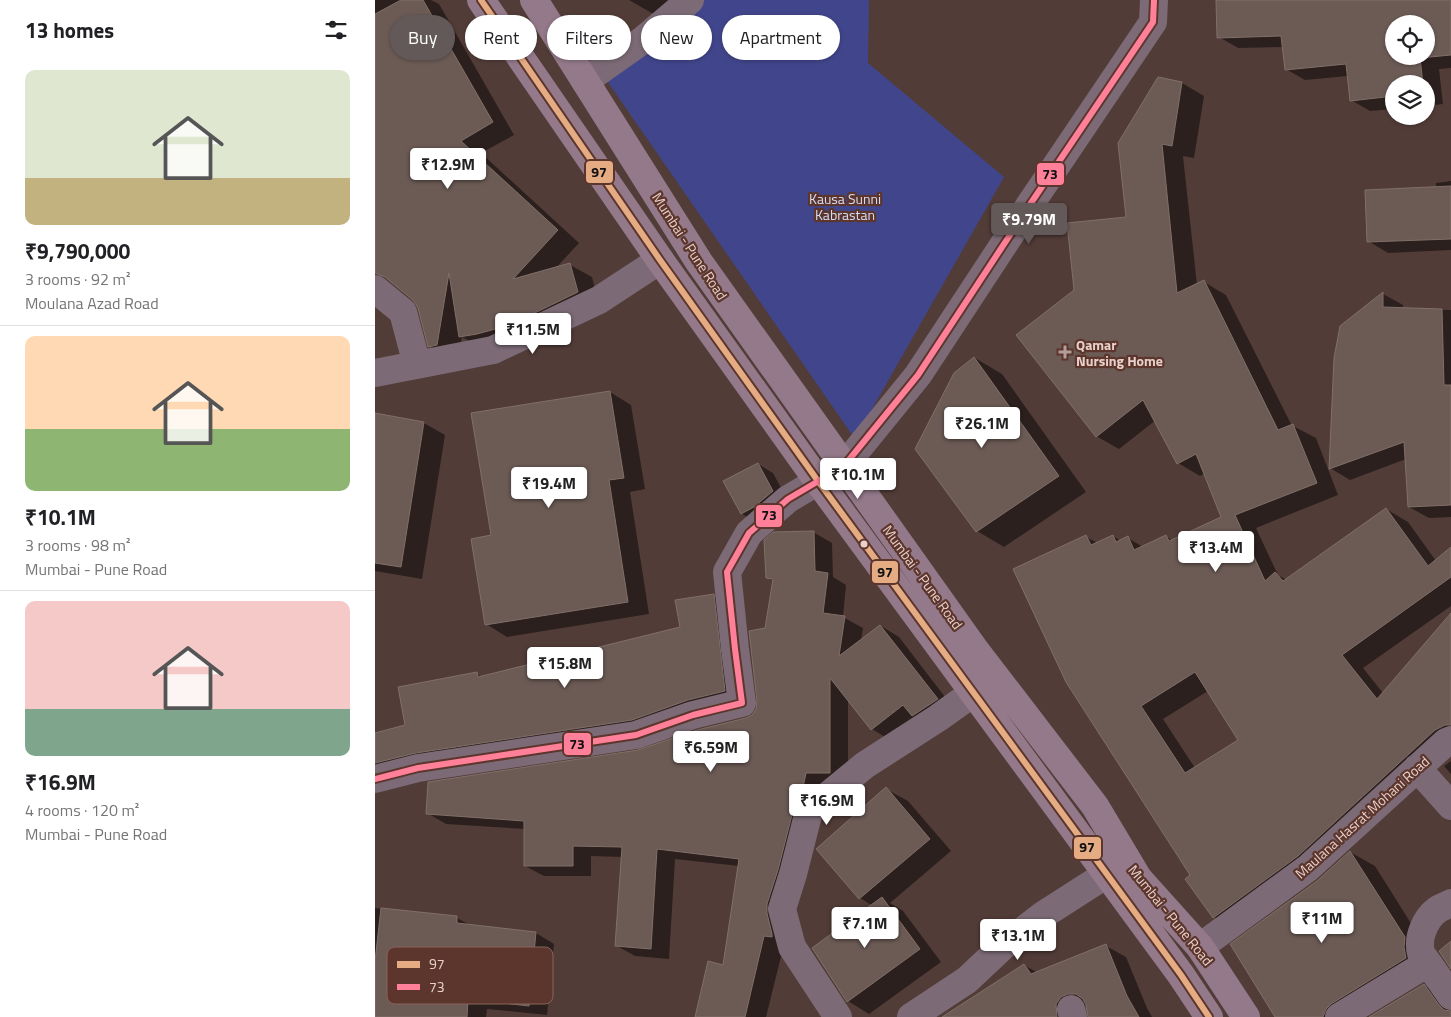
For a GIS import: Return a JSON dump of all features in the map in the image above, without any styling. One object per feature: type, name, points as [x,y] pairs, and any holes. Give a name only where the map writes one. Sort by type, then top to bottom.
[{"type":"main road","name":"Mumbai - Pune Road","points":[[481,0],[660,260],[818,481],[1181,975],[1209,1017]]},
{"type":"main road","name":"Mumbai - Pune Road","points":[[533,0],[699,262],[976,651],[1095,806],[1138,878],[1200,947],[1246,1017]]},
{"type":"street","points":[[585,81],[643,40],[690,0]]},
{"type":"street","points":[[375,779],[418,768],[636,735],[693,715],[742,703],[727,572],[749,533],[788,499],[844,466],[918,375],[1153,22],[1154,0]]},
{"type":"street","points":[[375,374],[493,350],[599,300],[660,260]]},
{"type":"street","points":[[375,289],[403,312],[417,365]]},
{"type":"street","points":[[838,1017],[792,947],[782,909],[809,811],[865,765],[973,693]]},
{"type":"street","name":"Maulana Hasrat Mohani Road","points":[[1200,947],[1308,868],[1445,742],[1451,740]]},
{"type":"street","points":[[1417,768],[1451,806]]},
{"type":"street","points":[[911,1017],[967,980],[1002,947],[1043,915],[1107,874]]},
{"type":"street","points":[[1451,903],[1437,910],[1426,921],[1421,934],[1421,952],[1451,996]]},
{"type":"street","points":[[1339,1017],[1428,963]]},
{"type":"green space","name":"Kausa Sunni Kabrastan","points":[[703,0],[869,0],[868,63],[1004,177],[855,439],[603,75],[623,60],[631,60],[631,54],[641,46],[641,60],[712,60],[712,15],[683,15]]},
{"type":"building","points":[[401,0],[423,0],[432,15],[390,15],[390,60],[455,60],[455,56],[493,122],[461,141],[558,230],[513,279],[570,263],[578,292],[510,325],[459,337],[449,273],[437,345],[428,347],[418,308],[413,300],[385,277],[375,273],[375,14]]},
{"type":"building","points":[[1216,0],[1451,0],[1451,55],[1435,57],[1435,15],[1385,15],[1385,65],[1421,65],[1422,75],[1385,75],[1385,97],[1350,101],[1346,64],[1285,70],[1281,36],[1217,38]]},
{"type":"building","points":[[1158,77],[1182,82],[1172,146],[1162,144],[1177,293],[1204,280],[1278,430],[1293,424],[1317,483],[1235,515],[1265,581],[1275,572],[1283,581],[1386,508],[1428,566],[1451,547],[1451,577],[1342,655],[1377,699],[1451,613],[1451,725],[1445,725],[1435,730],[1298,856],[1213,918],[1185,879],[1190,875],[1066,682],[1013,569],[1086,535],[1091,545],[1113,535],[1116,542],[1128,536],[1134,550],[1166,535],[1169,541],[1221,517],[1196,454],[1177,464],[1143,400],[1096,437],[1016,335],[1074,290],[1067,223],[1126,217],[1118,143]],"holes":[[[1195,672],[1238,740],[1185,773],[1141,706]]]},
{"type":"building","points":[[1451,186],[1451,239],[1367,242],[1365,190]]},
{"type":"building","points":[[1383,292],[1383,307],[1442,309],[1444,385],[1451,385],[1451,505],[1408,507],[1404,442],[1329,469],[1334,358],[1340,326]]},
{"type":"building","points":[[974,357],[1059,476],[976,532],[915,449],[954,373]]},
{"type":"building","points":[[610,391],[624,478],[609,480],[628,602],[485,625],[471,539],[491,535],[471,413]]},
{"type":"building","points":[[375,413],[424,422],[401,567],[375,563]]},
{"type":"building","points":[[758,463],[773,491],[754,507],[741,514],[723,481]]},
{"type":"building","points":[[814,531],[815,571],[828,573],[823,613],[845,616],[839,656],[880,625],[938,699],[912,716],[903,705],[871,730],[830,678],[830,773],[806,773],[801,797],[794,807],[767,904],[772,937],[764,936],[745,1017],[695,1017],[708,961],[723,965],[739,859],[657,849],[651,949],[615,946],[622,847],[573,846],[573,866],[524,866],[524,821],[426,814],[428,782],[638,750],[697,730],[752,715],[756,709],[757,701],[749,631],[765,628],[773,579],[766,578],[764,540],[773,532]]},
{"type":"building","points":[[714,594],[725,691],[688,700],[632,720],[416,753],[375,763],[375,733],[405,725],[398,687],[477,672],[478,677],[680,627],[675,600]]},
{"type":"building","points":[[886,787],[930,839],[859,899],[816,849]]},
{"type":"building","points":[[1350,851],[1405,937],[1406,958],[1331,1004],[1326,1009],[1323,1017],[1275,1017],[1230,944],[1317,881]]},
{"type":"building","points":[[882,897],[920,949],[847,1002],[812,948]]},
{"type":"building","points":[[381,908],[457,916],[457,923],[536,932],[535,947],[387,947],[387,1004],[468,1004],[467,1017],[375,1017],[375,961]]},
{"type":"building","points":[[1451,941],[1451,969],[1439,951]]},
{"type":"building","points":[[1106,944],[1127,996],[1139,1017],[1088,1017],[1083,999],[1076,994],[1068,994],[1061,997],[1056,1004],[1057,1017],[942,1017],[1024,964],[1031,974]]},
{"type":"building","points":[[1424,984],[1444,1010],[1451,1011],[1451,1017],[1369,1017]]},
{"type":"building","points":[[512,1004],[529,1004],[529,1006]]},
{"type":"transit line","name":"97","points":[[481,0],[660,260],[818,481],[1181,975],[1209,1017]]},
{"type":"transit line","name":"73","points":[[375,779],[418,768],[636,735],[693,715],[742,703],[727,572],[749,533],[788,499],[844,466],[918,375],[1153,22],[1154,0]]},
{"type":"place","name":"Qamar Nursing Home","points":[[1065,352]]}]
